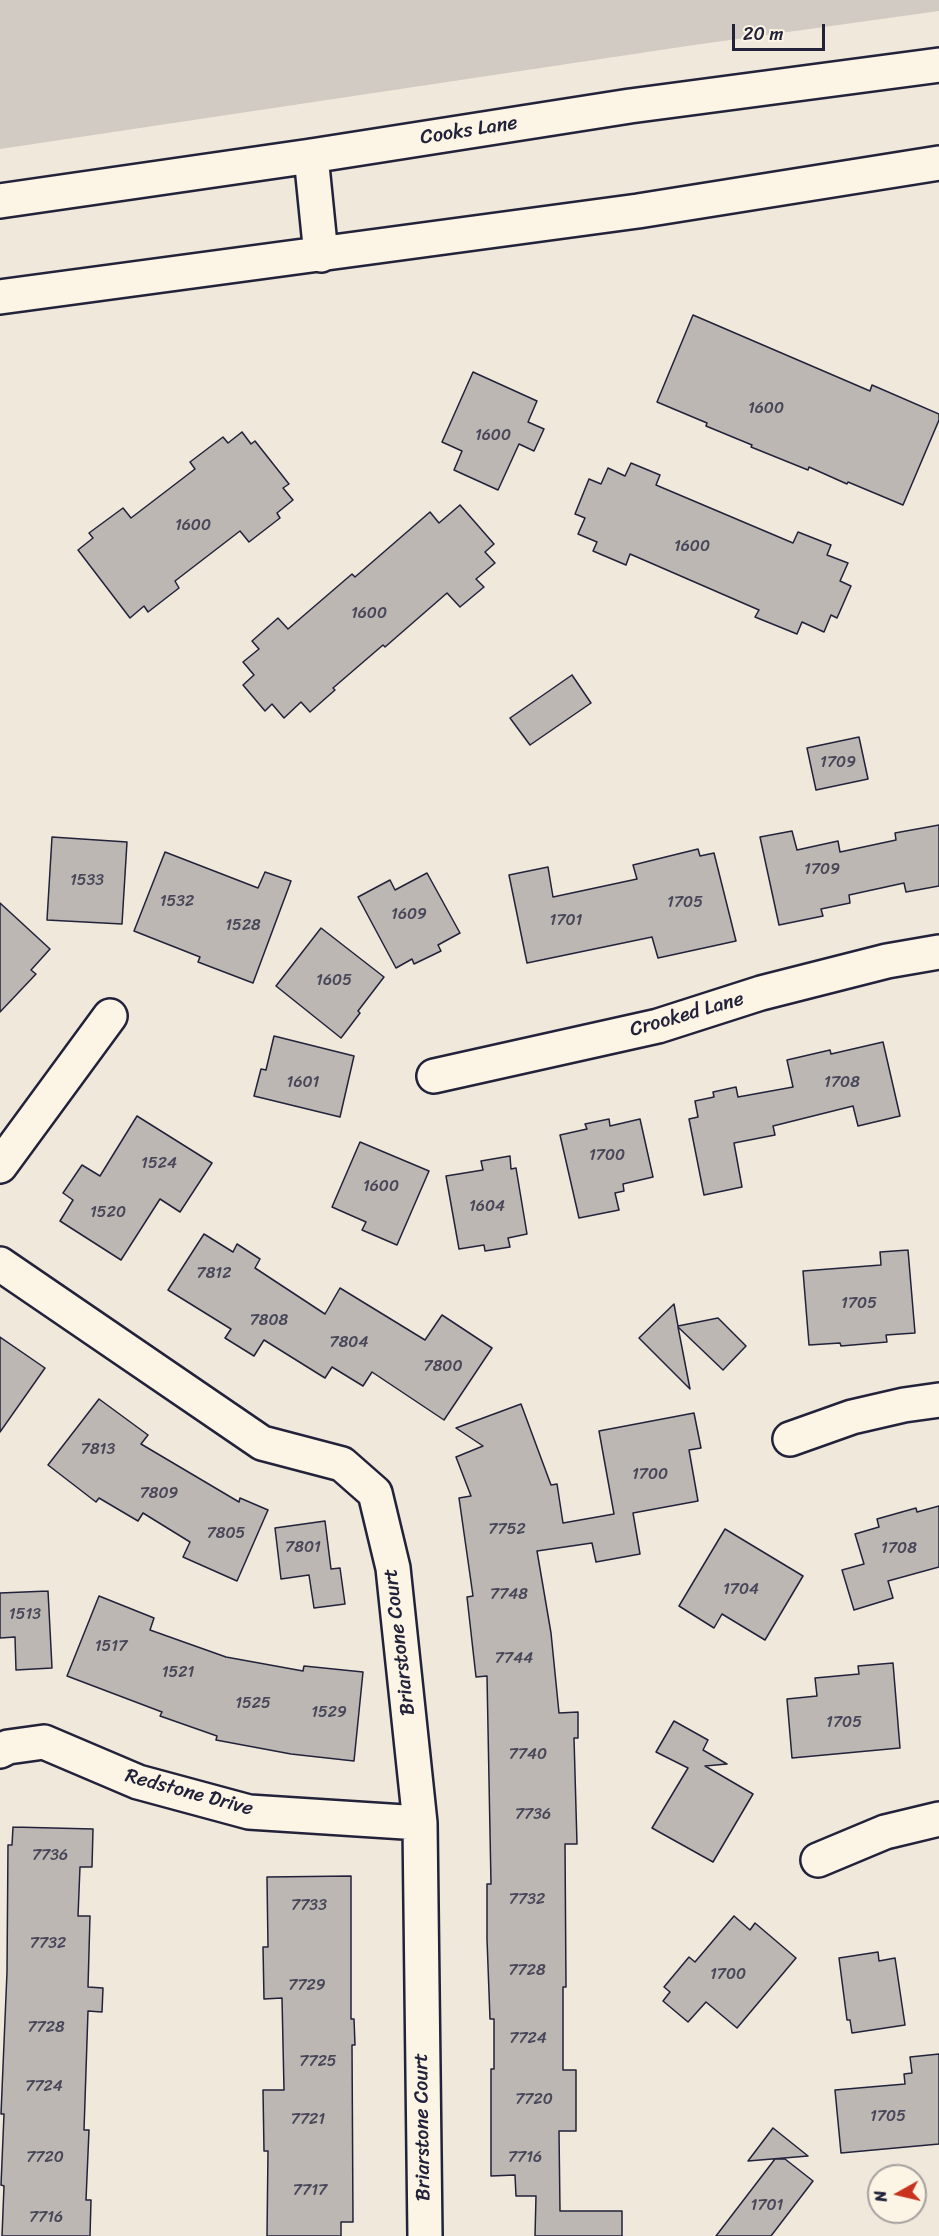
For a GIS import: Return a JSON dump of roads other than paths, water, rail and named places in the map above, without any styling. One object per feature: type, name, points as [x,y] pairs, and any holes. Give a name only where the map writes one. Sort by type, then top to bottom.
[{"type":"street","name":"Cooks Lane","points":[[0,201],[311,156],[620,107],[939,65]]},
{"type":"street","points":[[311,156],[321,255]]},
{"type":"street","points":[[0,297],[638,211],[939,163]]},
{"type":"street","name":"Crooked Lane","points":[[434,1076],[658,1026],[761,993],[887,961],[939,952]]},
{"type":"street","points":[[0,1166],[110,1016]]},
{"type":"street","name":"Briarstone Court","points":[[0,1264],[262,1443],[342,1464],[375,1493],[393,1568],[420,1823],[424,2236]]},
{"type":"street","points":[[790,1439],[852,1417],[904,1405],[939,1400]]},
{"type":"street","name":"Redstone Drive","points":[[0,1751],[8,1747],[44,1742],[138,1782],[249,1812],[420,1823]]},
{"type":"street","points":[[818,1860],[885,1832],[939,1819]]}]
